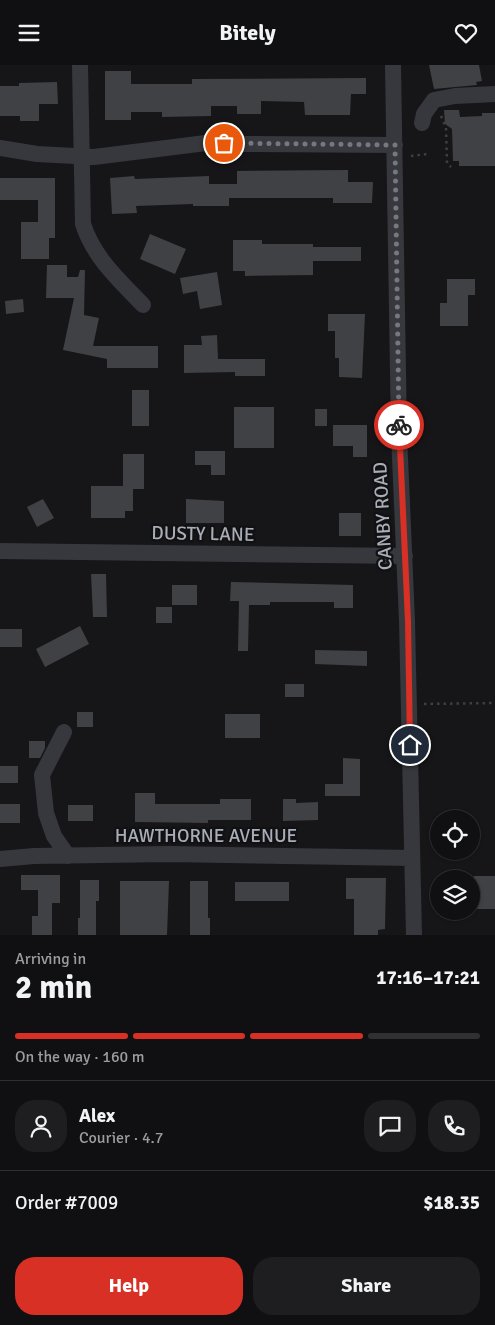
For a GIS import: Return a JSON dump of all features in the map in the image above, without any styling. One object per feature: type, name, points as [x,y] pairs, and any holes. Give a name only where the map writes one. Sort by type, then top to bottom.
[{"type":"street","points":[[80,65],[82,212],[86,233],[105,266],[143,305]]},
{"type":"street","name":"CANBY ROAD","points":[[393,65],[399,425],[405,556],[414,935]]},
{"type":"street","points":[[422,123],[424,113],[434,99],[495,94]]},
{"type":"street","points":[[0,148],[37,154],[82,157],[206,143],[395,145]]},
{"type":"street","name":"DUSTY LANE","points":[[0,551],[405,556]]},
{"type":"street","points":[[64,732],[42,775],[46,813],[54,836],[68,855]]},
{"type":"street","name":"HAWTHORNE AVENUE","points":[[0,859],[34,856],[169,854],[412,858]]},
{"type":"path","points":[[440,111],[446,128],[448,163],[451,167]]},
{"type":"path","points":[[411,156],[426,154]]},
{"type":"path","points":[[422,704],[495,703]]},
{"type":"building","points":[[429,65],[479,65],[482,81],[476,82],[477,85],[434,89]]},
{"type":"building","points":[[105,71],[131,71],[131,84],[192,84],[192,79],[366,78],[366,94],[351,94],[350,115],[305,115],[304,102],[261,101],[261,114],[237,114],[237,106],[211,106],[211,116],[162,117],[162,112],[131,112],[131,120],[105,120]]},
{"type":"building","points":[[57,82],[58,104],[39,104],[39,121],[20,121],[20,116],[0,116],[0,86],[19,86],[19,83]]},
{"type":"building","points":[[444,110],[459,110],[460,117],[482,116],[482,113],[495,113],[495,166],[459,166],[459,161],[453,161],[452,129],[445,124]]},
{"type":"building","points":[[348,170],[348,182],[373,182],[372,203],[333,203],[333,198],[229,198],[229,206],[193,206],[193,204],[136,206],[137,213],[112,214],[110,178],[134,176],[135,179],[209,176],[209,184],[237,184],[237,171]]},
{"type":"building","points":[[0,178],[55,178],[55,238],[49,238],[49,259],[21,259],[21,222],[38,222],[38,200],[0,200]]},
{"type":"building","points":[[150,234],[186,249],[175,274],[140,259]]},
{"type":"building","points":[[233,240],[262,240],[262,244],[313,244],[313,247],[361,247],[361,261],[313,261],[313,275],[245,276],[245,271],[233,271]]},
{"type":"building","points":[[47,265],[67,265],[67,277],[78,277],[80,270],[85,270],[84,315],[99,318],[93,346],[158,346],[158,368],[107,368],[107,359],[63,350],[74,298],[46,298]]},
{"type":"building","points":[[217,272],[222,305],[200,309],[197,291],[183,294],[180,278]]},
{"type":"building","points":[[447,279],[475,279],[475,295],[468,295],[468,326],[440,326],[440,303],[447,303]]},
{"type":"building","points":[[23,299],[24,312],[6,314],[5,301]]},
{"type":"building","points":[[328,314],[365,314],[362,378],[339,377],[339,358],[335,358],[335,331],[328,331]]},
{"type":"building","points":[[217,335],[218,359],[265,359],[265,376],[235,376],[235,372],[184,373],[184,345],[202,345],[201,336]]},
{"type":"building","points":[[132,390],[149,390],[149,426],[132,426]]},
{"type":"building","points":[[234,407],[274,407],[274,448],[234,448]]},
{"type":"building","points":[[315,409],[327,409],[327,426],[315,426]]},
{"type":"building","points":[[333,425],[367,425],[367,457],[353,457],[353,446],[333,446]]},
{"type":"building","points":[[195,451],[225,451],[225,475],[211,475],[211,465],[195,465]]},
{"type":"building","points":[[123,454],[144,454],[144,489],[133,489],[133,511],[125,511],[125,518],[91,518],[91,486],[123,486]]},
{"type":"building","points":[[43,499],[54,518],[37,527],[27,507]]},
{"type":"building","points":[[186,499],[224,501],[224,523],[186,523]]},
{"type":"building","points":[[339,513],[361,513],[361,536],[339,536]]},
{"type":"building","points":[[91,574],[106,574],[107,617],[93,617]]},
{"type":"building","points":[[231,582],[353,585],[353,608],[334,608],[334,602],[270,602],[270,605],[249,605],[248,651],[238,651],[239,601],[230,601]]},
{"type":"building","points":[[172,585],[197,585],[197,605],[172,605]]},
{"type":"building","points":[[156,607],[172,607],[172,623],[156,623]]},
{"type":"building","points":[[80,626],[89,644],[45,667],[36,649]]},
{"type":"building","points":[[0,629],[22,629],[22,647],[0,647]]},
{"type":"building","points":[[315,650],[367,651],[367,666],[315,664]]},
{"type":"building","points":[[285,684],[304,684],[304,697],[285,697]]},
{"type":"building","points":[[77,712],[93,712],[93,727],[77,727]]},
{"type":"building","points":[[225,714],[260,714],[260,738],[225,738]]},
{"type":"building","points":[[29,741],[45,741],[45,748],[40,758],[29,758]]},
{"type":"building","points":[[343,758],[360,759],[360,796],[325,796],[325,784],[343,784]]},
{"type":"building","points":[[0,766],[18,766],[18,783],[0,783]]},
{"type":"building","points":[[135,793],[155,793],[155,804],[220,804],[220,799],[251,799],[251,820],[208,820],[208,823],[135,822]]},
{"type":"building","points":[[283,799],[296,799],[296,803],[318,802],[318,820],[283,821]]},
{"type":"building","points":[[0,804],[20,804],[20,823],[0,823]]},
{"type":"building","points":[[68,805],[93,805],[93,821],[68,821]]},
{"type":"building","points":[[21,875],[60,875],[60,903],[52,903],[52,935],[32,935],[32,916],[38,916],[38,890],[21,890]]},
{"type":"building","points":[[480,876],[495,876],[495,909],[480,909]]},
{"type":"building","points":[[346,878],[386,878],[385,929],[378,930],[378,935],[354,935],[354,899],[346,899]]},
{"type":"building","points":[[80,880],[99,880],[99,901],[96,901],[96,935],[78,935]]},
{"type":"building","points":[[120,881],[169,881],[167,935],[120,935]]},
{"type":"building","points":[[190,881],[208,881],[210,935],[190,935]]},
{"type":"building","points":[[235,882],[289,882],[289,901],[235,901]]},
{"type":"way so far","points":[[224,143],[395,145],[399,425]]},
{"type":"route","points":[[399,425],[408,621],[410,745]]}]
